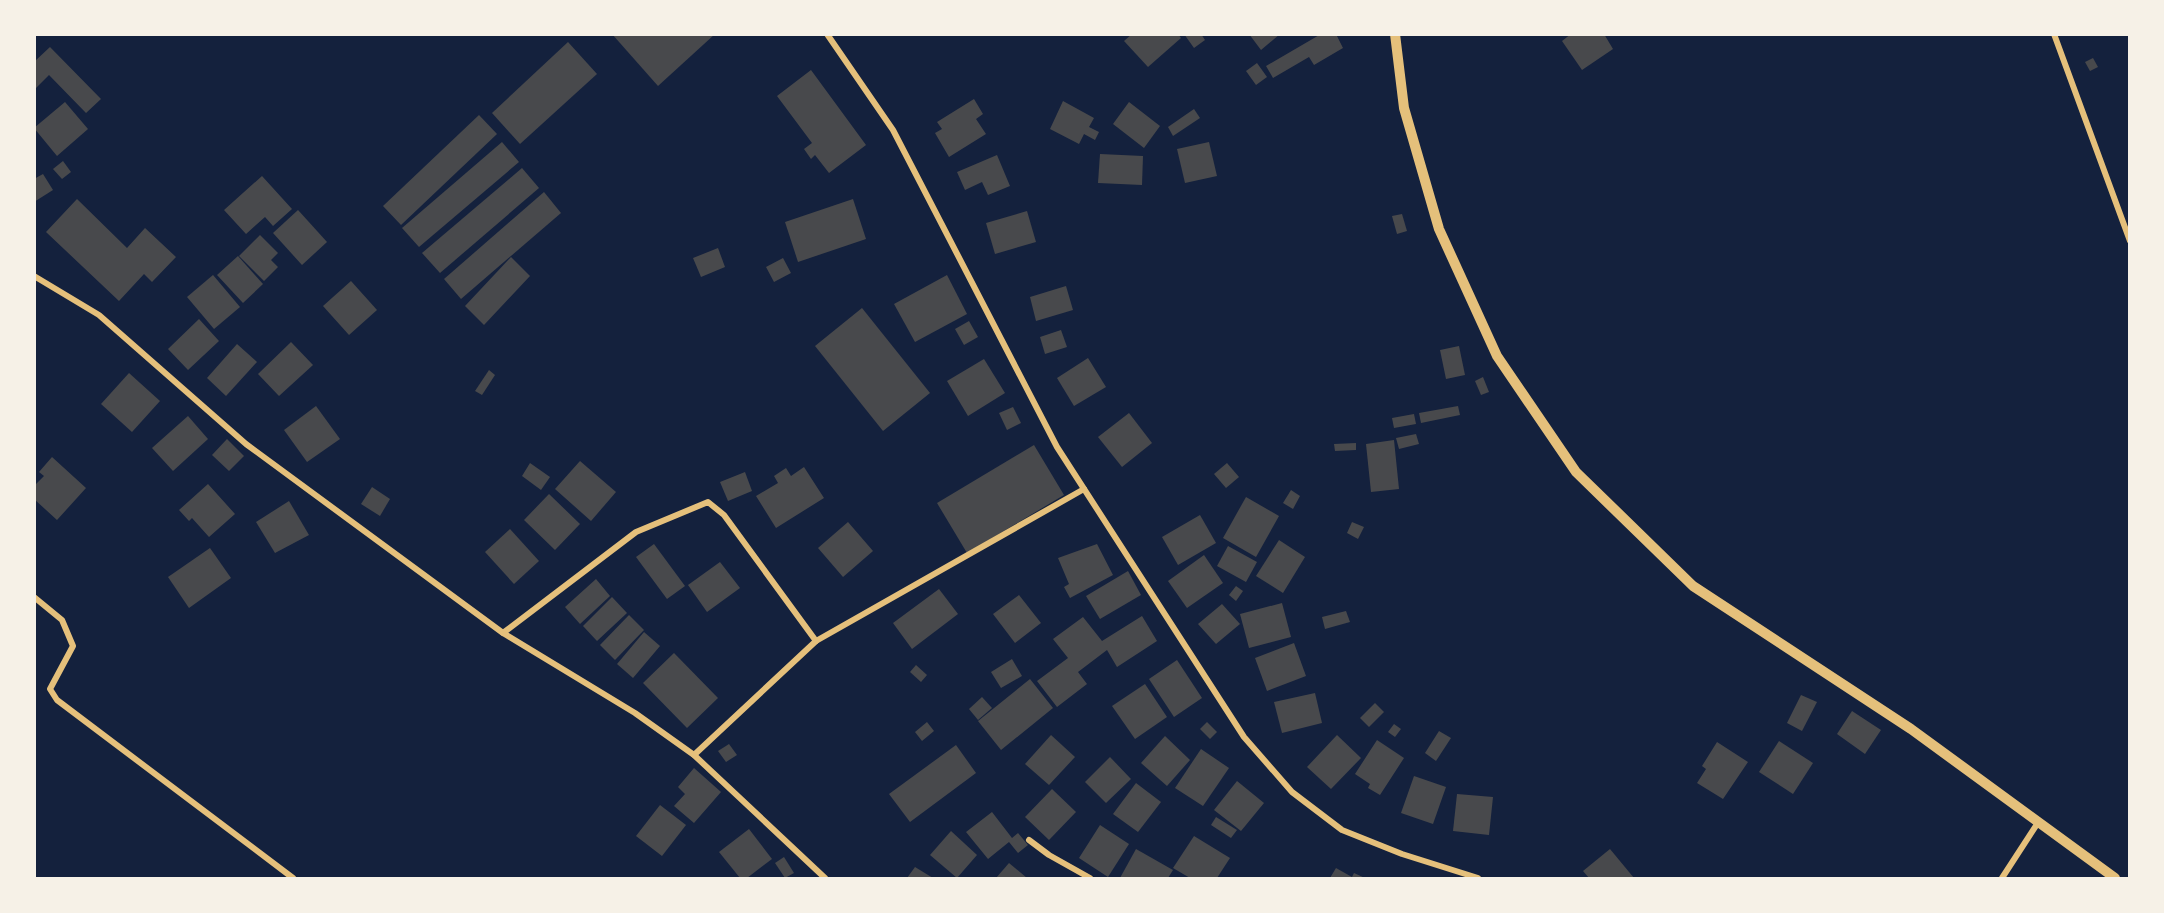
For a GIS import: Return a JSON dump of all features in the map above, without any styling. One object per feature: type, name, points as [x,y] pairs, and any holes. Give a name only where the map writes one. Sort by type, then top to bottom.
[{"type":"street","points":[[827,34],[893,130],[1057,447],[1244,737],[1292,792],[1342,830],[1402,854],[1478,879]]},
{"type":"street","points":[[1395,34],[1404,108],[1439,229],[1497,356],[1576,472],[1693,586],[1911,729],[2115,879]]},
{"type":"street","points":[[2054,34],[2130,241]]},
{"type":"street","points":[[34,276],[99,315],[246,444],[503,633],[635,713],[694,755],[825,879]]},
{"type":"street","points":[[694,755],[816,641],[1084,489]]},
{"type":"street","points":[[503,633],[636,532],[708,502],[724,515],[816,641]]},
{"type":"street","points":[[34,597],[62,620],[73,646],[50,689],[57,700],[293,879]]},
{"type":"street","points":[[2002,879],[2039,821]]},
{"type":"street","points":[[1029,840],[1090,879]]},
{"type":"building","points":[[612,34],[715,34],[658,86]]},
{"type":"building","points":[[1132,34],[1178,34],[1181,38],[1148,67],[1124,41]]},
{"type":"building","points":[[1184,34],[1201,34],[1205,40],[1194,48]]},
{"type":"building","points":[[1249,34],[1280,34],[1261,50]]},
{"type":"building","points":[[1321,34],[1336,34],[1343,48],[1314,65],[1309,57],[1273,78],[1266,66]]},
{"type":"building","points":[[1571,34],[1604,34],[1613,49],[1582,70],[1562,41]]},
{"type":"building","points":[[568,42],[597,74],[520,144],[492,113]]},
{"type":"building","points":[[50,47],[101,99],[86,113],[49,75],[34,90],[34,62]]},
{"type":"building","points":[[2093,58],[2098,67],[2090,71],[2085,62]]},
{"type":"building","points":[[1257,63],[1267,77],[1256,85],[1246,71]]},
{"type":"building","points":[[811,70],[866,145],[829,173],[815,155],[811,159],[804,149],[812,143],[777,96]]},
{"type":"building","points":[[974,99],[983,114],[976,119],[986,134],[949,157],[935,133],[942,129],[937,122]]},
{"type":"building","points":[[1063,101],[1094,118],[1089,127],[1099,132],[1095,140],[1084,134],[1079,144],[1050,129]]},
{"type":"building","points":[[65,102],[88,129],[57,156],[34,128]]},
{"type":"building","points":[[1129,102],[1160,126],[1144,148],[1113,124]]},
{"type":"building","points":[[1194,109],[1200,118],[1173,136],[1168,127]]},
{"type":"building","points":[[479,115],[497,134],[401,225],[383,206]]},
{"type":"building","points":[[502,142],[519,162],[419,247],[402,228]]},
{"type":"building","points":[[1209,142],[1217,176],[1185,183],[1177,149]]},
{"type":"building","points":[[1100,154],[1143,156],[1142,185],[1098,183]]},
{"type":"building","points":[[997,155],[1010,186],[988,195],[982,182],[965,190],[957,172]]},
{"type":"building","points":[[63,161],[71,172],[62,179],[53,169]]},
{"type":"building","points":[[522,168],[539,188],[440,273],[422,253]]},
{"type":"building","points":[[43,174],[53,190],[34,202],[34,179]]},
{"type":"building","points":[[262,176],[292,209],[273,226],[265,217],[246,234],[224,210]]},
{"type":"building","points":[[544,192],[561,213],[461,299],[444,279]]},
{"type":"building","points":[[77,199],[127,248],[145,228],[176,257],[152,282],[144,274],[119,301],[46,232]]},
{"type":"building","points":[[853,199],[866,239],[798,262],[785,222]]},
{"type":"building","points":[[298,210],[327,242],[302,265],[273,233]]},
{"type":"building","points":[[1027,211],[1036,242],[995,254],[986,223]]},
{"type":"building","points":[[1402,214],[1407,231],[1397,234],[1392,216]]},
{"type":"building","points":[[260,235],[278,253],[271,260],[278,267],[264,281],[239,256]]},
{"type":"building","points":[[718,248],[725,267],[701,277],[693,258]]},
{"type":"building","points":[[238,256],[263,284],[243,303],[217,275]]},
{"type":"building","points":[[511,257],[530,276],[484,325],[465,306]]},
{"type":"building","points":[[783,258],[791,273],[774,282],[766,267]]},
{"type":"building","points":[[213,275],[240,307],[214,329],[187,297]]},
{"type":"building","points":[[947,275],[967,314],[915,342],[894,304]]},
{"type":"building","points":[[351,281],[377,310],[349,335],[323,306]]},
{"type":"building","points":[[1066,286],[1073,310],[1036,321],[1030,297]]},
{"type":"building","points":[[862,308],[930,393],[883,431],[815,346]]},
{"type":"building","points":[[199,319],[219,341],[188,370],[168,349]]},
{"type":"building","points":[[969,321],[978,337],[964,345],[955,329]]},
{"type":"building","points":[[1061,330],[1067,347],[1045,354],[1040,337]]},
{"type":"building","points":[[291,342],[313,365],[279,396],[258,374]]},
{"type":"building","points":[[237,344],[257,362],[226,396],[207,378]]},
{"type":"building","points":[[1459,346],[1465,375],[1446,379],[1440,350]]},
{"type":"building","points":[[1088,358],[1106,387],[1074,406],[1057,378]]},
{"type":"building","points":[[984,359],[1005,393],[968,416],[947,381]]},
{"type":"building","points":[[489,370],[495,375],[482,395],[475,391]]},
{"type":"building","points":[[129,373],[160,401],[132,432],[101,404]]},
{"type":"building","points":[[1483,377],[1489,392],[1481,395],[1475,381]]},
{"type":"building","points":[[316,406],[340,439],[307,462],[284,430]]},
{"type":"building","points":[[1458,406],[1460,415],[1421,423],[1419,413]]},
{"type":"building","points":[[1013,407],[1021,423],[1007,430],[999,413]]},
{"type":"building","points":[[1129,413],[1152,443],[1122,467],[1098,437]]},
{"type":"building","points":[[1414,414],[1416,424],[1394,428],[1392,418]]},
{"type":"building","points":[[188,416],[208,439],[173,471],[152,448]]},
{"type":"building","points":[[1416,434],[1419,444],[1399,449],[1396,438]]},
{"type":"building","points":[[227,439],[244,456],[229,471],[212,455]]},
{"type":"building","points":[[1394,440],[1399,489],[1371,492],[1366,444]]},
{"type":"building","points":[[1356,443],[1356,450],[1335,451],[1334,444]]},
{"type":"building","points":[[1034,445],[1064,495],[967,553],[937,503]]},
{"type":"building","points":[[52,457],[86,488],[57,520],[34,499],[34,486],[44,476],[39,472]]},
{"type":"building","points":[[580,461],[616,492],[591,521],[555,489]]},
{"type":"building","points":[[530,463],[550,477],[541,490],[522,476]]},
{"type":"building","points":[[1227,463],[1239,477],[1226,488],[1214,474]]},
{"type":"building","points":[[804,467],[824,498],[776,528],[756,496],[778,483],[774,476],[786,468],[791,476]]},
{"type":"building","points":[[745,472],[752,491],[728,501],[720,482]]},
{"type":"building","points":[[208,484],[235,514],[209,537],[192,518],[189,521],[179,510]]},
{"type":"building","points":[[372,487],[390,499],[380,516],[361,504]]},
{"type":"building","points":[[1291,490],[1300,496],[1293,509],[1283,503]]},
{"type":"building","points":[[549,494],[580,524],[555,550],[524,520]]},
{"type":"building","points":[[1246,497],[1279,516],[1256,557],[1223,538]]},
{"type":"building","points":[[289,501],[309,535],[275,553],[256,522]]},
{"type":"building","points":[[1200,515],[1216,543],[1178,565],[1162,537]]},
{"type":"building","points":[[848,522],[873,551],[843,577],[818,548]]},
{"type":"building","points":[[1352,522],[1364,527],[1358,539],[1347,533]]},
{"type":"building","points":[[510,529],[539,561],[514,584],[485,552]]},
{"type":"building","points":[[1279,540],[1305,557],[1283,593],[1256,576]]},
{"type":"building","points":[[654,544],[685,586],[667,599],[636,557]]},
{"type":"building","points":[[1097,544],[1113,575],[1070,598],[1064,587],[1069,584],[1058,558]]},
{"type":"building","points":[[1228,546],[1257,562],[1246,582],[1217,566]]},
{"type":"building","points":[[210,548],[231,578],[189,608],[168,577]]},
{"type":"building","points":[[1204,555],[1223,583],[1187,608],[1168,581]]},
{"type":"building","points":[[720,562],[740,588],[707,612],[688,585]]},
{"type":"building","points":[[1128,571],[1141,595],[1100,619],[1086,596]]},
{"type":"building","points":[[596,579],[610,596],[580,624],[565,607]]},
{"type":"building","points":[[1236,586],[1243,591],[1236,601],[1229,595]]},
{"type":"building","points":[[939,589],[958,614],[912,649],[893,623]]},
{"type":"building","points":[[1019,595],[1041,623],[1015,643],[993,614]]},
{"type":"building","points":[[612,597],[627,613],[597,641],[583,626]]},
{"type":"building","points":[[1282,603],[1291,637],[1249,648],[1240,614]]},
{"type":"building","points":[[1222,604],[1240,624],[1216,644],[1198,624]]},
{"type":"building","points":[[1346,611],[1350,622],[1325,629],[1322,617]]},
{"type":"building","points":[[629,615],[644,630],[615,660],[600,645]]},
{"type":"building","points":[[1142,616],[1157,641],[1117,667],[1107,650],[1078,672],[1087,684],[1057,707],[1037,681],[1068,658],[1053,639],[1083,617],[1102,641]]},
{"type":"building","points":[[644,632],[660,646],[633,678],[617,664]]},
{"type":"building","points":[[1294,643],[1306,676],[1267,691],[1255,658]]},
{"type":"building","points":[[674,653],[718,698],[687,728],[643,683]]},
{"type":"building","points":[[1012,659],[1022,676],[1001,688],[991,672]]},
{"type":"building","points":[[1177,660],[1202,698],[1174,717],[1149,679]]},
{"type":"building","points":[[916,665],[927,675],[921,682],[910,672]]},
{"type":"building","points":[[1030,679],[1053,708],[1001,750],[978,721]]},
{"type":"building","points":[[1145,684],[1167,717],[1135,739],[1112,706]]},
{"type":"building","points":[[1315,693],[1322,723],[1282,733],[1274,702]]},
{"type":"building","points":[[1801,695],[1817,702],[1802,731],[1787,723]]},
{"type":"building","points":[[982,697],[992,708],[978,720],[969,709]]},
{"type":"building","points":[[1375,703],[1384,712],[1369,727],[1360,718]]},
{"type":"building","points":[[1852,711],[1881,730],[1865,754],[1837,734]]},
{"type":"building","points":[[927,722],[934,731],[922,741],[915,732]]},
{"type":"building","points":[[1207,722],[1217,732],[1210,739],[1200,729]]},
{"type":"building","points":[[1394,724],[1401,729],[1395,737],[1388,732]]},
{"type":"building","points":[[1439,731],[1451,738],[1436,761],[1425,753]]},
{"type":"building","points":[[1051,735],[1075,757],[1049,785],[1025,764]]},
{"type":"building","points":[[1337,735],[1361,758],[1331,789],[1307,767]]},
{"type":"building","points":[[1165,736],[1190,760],[1167,786],[1141,763]]},
{"type":"building","points":[[1377,740],[1404,758],[1380,795],[1368,788],[1370,784],[1355,774]]},
{"type":"building","points":[[1779,741],[1813,763],[1793,794],[1759,772]]},
{"type":"building","points":[[1717,742],[1748,762],[1723,799],[1697,783],[1706,769],[1702,766]]},
{"type":"building","points":[[729,744],[737,755],[726,762],[718,751]]},
{"type":"building","points":[[956,745],[976,773],[910,822],[889,794]]},
{"type":"building","points":[[1201,749],[1229,768],[1203,806],[1175,788]]},
{"type":"building","points":[[1110,757],[1131,779],[1106,803],[1085,782]]},
{"type":"building","points":[[694,768],[721,792],[694,823],[674,806],[685,794],[678,787]]},
{"type":"building","points":[[1414,776],[1446,787],[1433,824],[1401,813]]},
{"type":"building","points":[[1237,781],[1264,803],[1241,831],[1214,810]]},
{"type":"building","points":[[1136,783],[1161,802],[1138,832],[1113,814]]},
{"type":"building","points":[[1052,789],[1076,812],[1049,840],[1025,817]]},
{"type":"building","points":[[1457,794],[1493,797],[1489,835],[1453,831]]},
{"type":"building","points":[[660,805],[686,825],[662,856],[636,836]]},
{"type":"building","points":[[992,812],[1012,838],[1018,833],[1028,845],[1018,853],[1009,842],[988,859],[966,832]]},
{"type":"building","points":[[1216,817],[1237,830],[1231,838],[1211,825]]},
{"type":"building","points":[[1100,825],[1129,844],[1108,877],[1079,858]]},
{"type":"building","points":[[749,829],[772,859],[747,878],[740,878],[719,852]]},
{"type":"building","points":[[951,831],[977,855],[957,878],[930,855]]},
{"type":"building","points":[[1194,836],[1230,858],[1217,878],[1190,878],[1173,868]]},
{"type":"building","points":[[1136,849],[1173,870],[1168,878],[1120,878]]},
{"type":"building","points":[[1610,849],[1634,878],[1589,878],[1583,871]]},
{"type":"building","points":[[784,857],[794,873],[785,878],[775,863]]},
{"type":"building","points":[[1009,863],[1027,878],[996,878]]},
{"type":"building","points":[[915,867],[933,878],[907,878]]},
{"type":"building","points":[[1336,868],[1352,877],[1354,873],[1365,878],[1330,878]]}]
